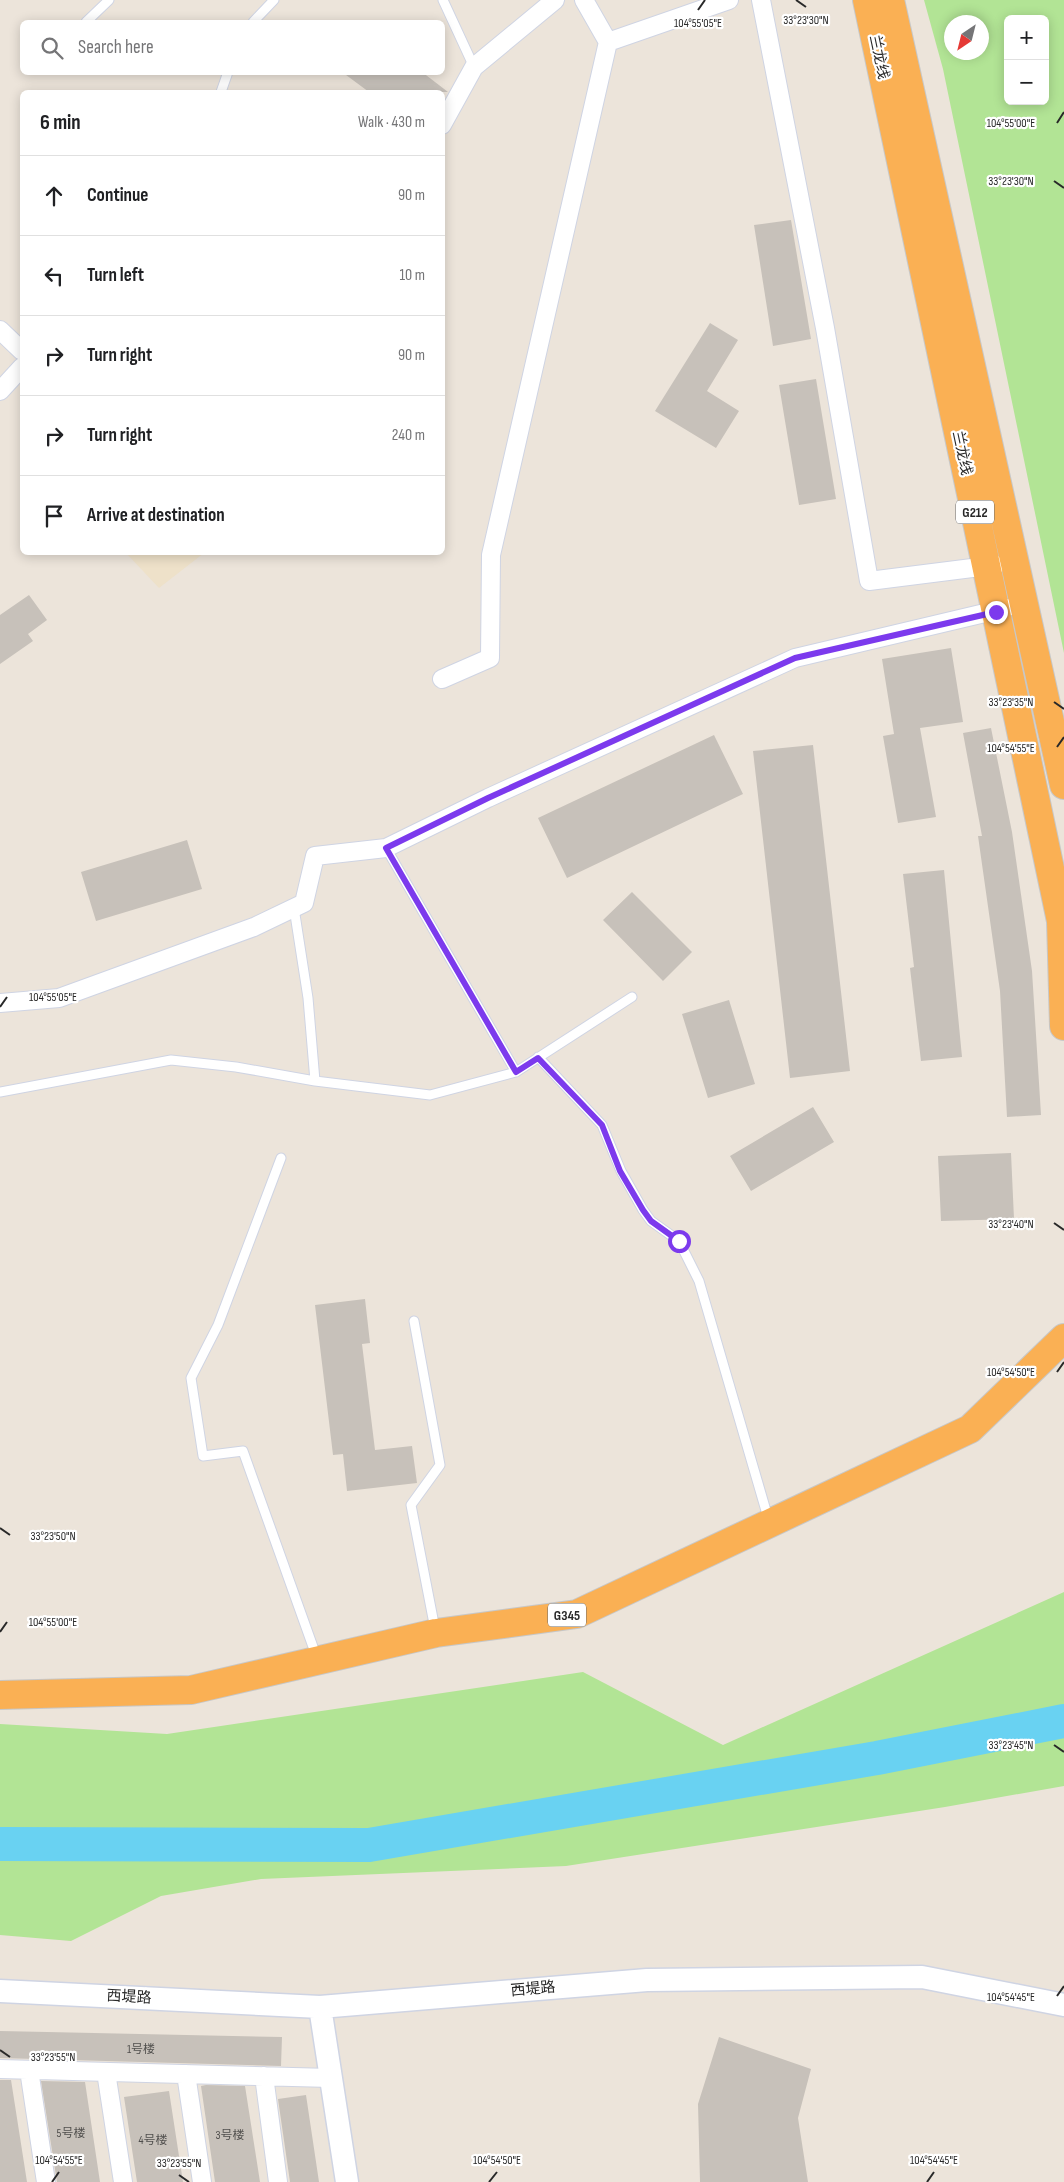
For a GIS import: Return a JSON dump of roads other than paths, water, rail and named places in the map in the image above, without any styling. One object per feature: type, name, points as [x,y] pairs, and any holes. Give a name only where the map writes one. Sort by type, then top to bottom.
[{"type":"highway","name":"兰龙线","points":[[867,0],[1061,921],[1064,1026]]},
{"type":"highway","name":"兰龙线","points":[[890,0],[1064,785]]},
{"type":"highway","name":"G345","points":[[0,1695],[191,1690],[436,1632],[577,1614],[970,1429],[1064,1338]]},
{"type":"street","points":[[445,120],[474,67],[555,0]]},
{"type":"street","points":[[442,679],[490,658],[490,555],[608,42],[584,0]]},
{"type":"street","points":[[608,42],[691,6],[730,0]]},
{"type":"street","points":[[761,0],[826,328],[869,582],[1014,561]]},
{"type":"street","points":[[0,330],[20,349]]},
{"type":"street","points":[[0,391],[20,369]]},
{"type":"street","points":[[0,1003],[59,998],[254,927],[304,903],[315,856],[386,848],[488,798],[795,658],[996,612],[1023,602]]},
{"type":"street","name":"西堤路","points":[[0,1991],[320,2007],[647,1980],[922,1977],[1064,2005]]},
{"type":"street","points":[[320,2007],[347,2182]]},
{"type":"street","points":[[0,2070],[331,2078]]},
{"type":"street","points":[[29,2070],[46,2182]]},
{"type":"street","points":[[106,2072],[123,2182]]},
{"type":"street","points":[[186,2074],[202,2182]]},
{"type":"street","points":[[264,2076],[278,2182]]},
{"type":"lane","points":[[88,20],[109,0]]},
{"type":"lane","points":[[255,20],[274,0]]},
{"type":"lane","points":[[443,0],[474,67]]},
{"type":"lane","points":[[223,90],[227,75]]},
{"type":"lane","points":[[386,848],[516,1072]]},
{"type":"lane","points":[[294,908],[308,998],[315,1081]]},
{"type":"lane","points":[[0,1092],[171,1060],[236,1067],[315,1081],[430,1095],[516,1072],[632,997]]},
{"type":"lane","points":[[538,1058],[602,1125],[620,1171],[643,1210],[651,1221],[679,1241],[699,1281],[770,1524]]},
{"type":"lane","points":[[281,1158],[218,1325],[191,1378],[203,1456],[243,1451],[318,1660]]},
{"type":"lane","points":[[414,1321],[440,1465],[411,1505],[436,1632]]},
{"type":"waterway","points":[[0,1844],[369,1845],[877,1758],[1064,1721]]}]
